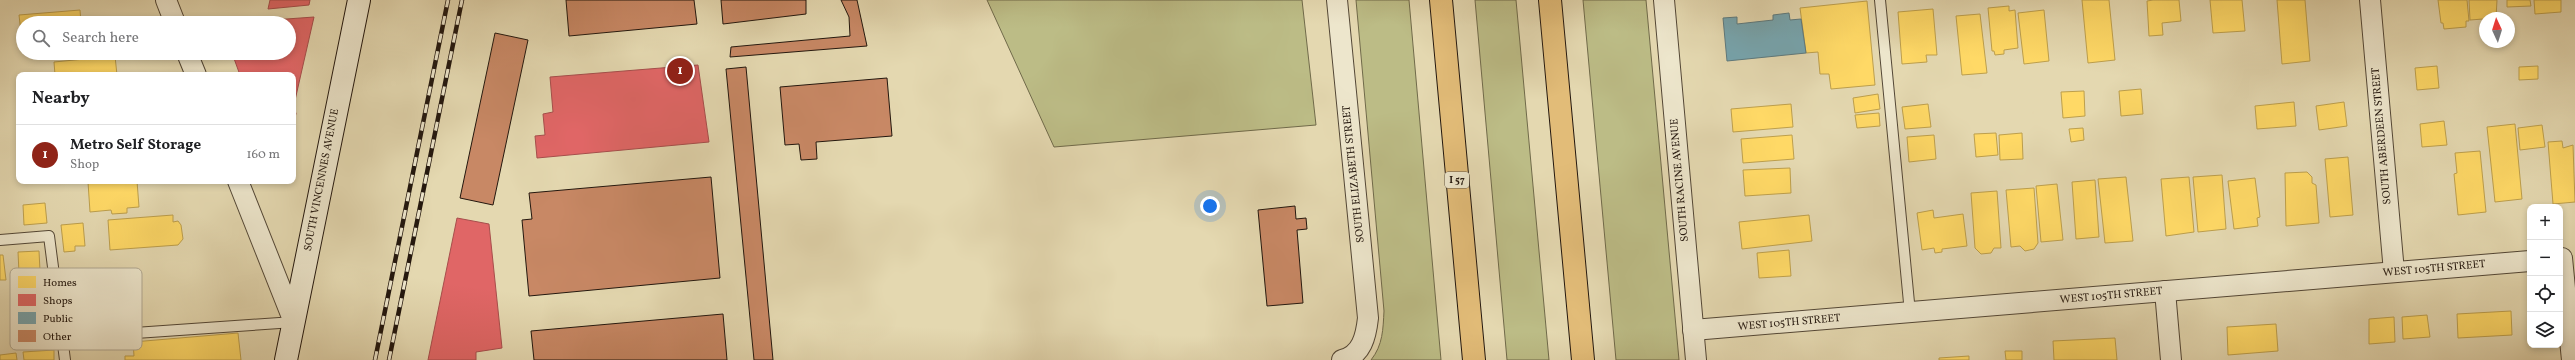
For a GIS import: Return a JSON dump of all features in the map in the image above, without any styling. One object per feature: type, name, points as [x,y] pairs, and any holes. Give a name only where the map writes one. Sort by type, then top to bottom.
[{"type":"highway","name":"I 57","points":[[1441,0],[1474,360]]},
{"type":"highway","points":[[1550,0],[1582,360]]},
{"type":"main road","name":"SOUTH VINCENNES AVENUE","points":[[286,360],[359,0]]},
{"type":"street","points":[[166,0],[173,16]]},
{"type":"street","name":"SOUTH ELIZABETH STREET","points":[[1337,0],[1368,318],[1366,336],[1360,347],[1349,358],[1342,360]]},
{"type":"street","name":"SOUTH RACINE AVENUE","points":[[1664,0],[1696,360]]},
{"type":"street","name":"SOUTH ABERDEEN STREET","points":[[2370,0],[2394,272]]},
{"type":"street","points":[[190,60],[195,72]]},
{"type":"street","points":[[239,184],[294,322]]},
{"type":"street","points":[[2566,258],[2572,360]]},
{"type":"street","name":"WEST 105TH STREET","points":[[1693,330],[2527,261]]},
{"type":"street","points":[[2165,291],[2171,360]]},
{"type":"lane","points":[[1880,0],[1910,313]]},
{"type":"lane","points":[[0,240],[49,236],[53,268]]},
{"type":"lane","points":[[142,333],[294,322]]},
{"type":"lane","points":[[64,350],[65,360]]},
{"type":"green space","points":[[987,0],[1302,0],[1316,125],[1054,147]]},
{"type":"green space","points":[[1356,0],[1409,0],[1441,360],[1371,360],[1380,343],[1383,330],[1384,311]]},
{"type":"green space","points":[[1475,0],[1516,0],[1549,360],[1507,360]]},
{"type":"green space","points":[[1583,0],[1646,0],[1679,360],[1616,360]]},
{"type":"building: Homes","points":[[2082,0],[2109,0],[2115,60],[2088,63]]},
{"type":"building: Homes","points":[[2179,0],[2181,21],[2162,23],[2163,35],[2149,36],[2147,1]]},
{"type":"building: Homes","points":[[2210,0],[2242,0],[2245,31],[2213,33]]},
{"type":"building: Homes","points":[[2277,0],[2305,0],[2310,61],[2282,64]]},
{"type":"building: Homes","points":[[2438,0],[2467,0],[2469,21],[2466,21],[2466,27],[2444,29],[2443,23],[2441,23]]},
{"type":"building: Homes","points":[[2469,0],[2497,0],[2496,12],[2479,12],[2479,19],[2470,20]]},
{"type":"building: Homes","points":[[2507,0],[2530,0],[2531,6],[2507,7]]},
{"type":"building: Homes","points":[[2534,0],[2561,0],[2561,12],[2535,14]]},
{"type":"building: Homes","points":[[1867,1],[1875,85],[1831,89],[1829,74],[1820,74],[1818,52],[1806,53],[1800,8]]},
{"type":"building: Homes","points":[[2009,6],[2009,11],[2015,10],[2018,48],[2004,50],[2004,54],[1995,55],[1994,51],[1992,51],[1988,8]]},
{"type":"building: Homes","points":[[1933,9],[1937,55],[1926,55],[1927,62],[1902,64],[1898,12]]},
{"type":"building: Homes","points":[[80,10],[80,16],[19,16]]},
{"type":"building: Homes","points":[[2044,10],[2049,61],[2024,64],[2018,13]]},
{"type":"building: Homes","points":[[1980,14],[1987,73],[1962,75],[1956,16]]},
{"type":"building: Homes","points":[[74,60],[115,60],[117,72],[55,72],[54,62]]},
{"type":"building: Homes","points":[[2437,66],[2439,88],[2417,90],[2415,68]]},
{"type":"building: Homes","points":[[2538,66],[2538,79],[2519,80],[2519,67]]},
{"type":"building: Homes","points":[[2141,89],[2143,114],[2121,116],[2119,91]]},
{"type":"building: Homes","points":[[2084,91],[2085,116],[2063,118],[2061,92]]},
{"type":"building: Homes","points":[[1878,94],[1880,109],[1855,113],[1853,98]]},
{"type":"building: Homes","points":[[2294,102],[2296,126],[2257,129],[2255,106]]},
{"type":"building: Homes","points":[[2344,102],[2347,126],[2319,130],[2316,106]]},
{"type":"building: Homes","points":[[1791,104],[1793,127],[1733,132],[1731,109]]},
{"type":"building: Homes","points":[[1928,104],[1931,127],[1905,129],[1902,107]]},
{"type":"building: Homes","points":[[1879,113],[1880,126],[1857,128],[1855,115]]},
{"type":"building: Homes","points":[[2444,121],[2447,145],[2422,147],[2420,124]]},
{"type":"building: Homes","points":[[2515,124],[2522,199],[2495,202],[2487,127]]},
{"type":"building: Homes","points":[[2542,125],[2545,147],[2520,150],[2518,128]]},
{"type":"building: Homes","points":[[2083,128],[2084,140],[2071,142],[2069,129]]},
{"type":"building: Homes","points":[[1996,133],[1998,155],[1976,157],[1974,134]]},
{"type":"building: Homes","points":[[2022,133],[2023,159],[2000,160],[1999,135]]},
{"type":"building: Homes","points":[[1792,135],[1794,159],[1743,163],[1741,139]]},
{"type":"building: Homes","points":[[1934,135],[1936,159],[1909,162],[1907,137]]},
{"type":"building: Homes","points":[[2562,141],[2563,148],[2573,145],[2575,202],[2553,204],[2548,142]]},
{"type":"building: Homes","points":[[2480,151],[2486,212],[2458,215],[2454,174],[2457,173],[2455,153]]},
{"type":"building: Homes","points":[[2348,157],[2353,215],[2330,217],[2325,159]]},
{"type":"building: Homes","points":[[1790,168],[1791,193],[1745,196],[1743,170]]},
{"type":"building: Homes","points":[[2307,172],[2312,177],[2312,183],[2316,185],[2319,223],[2286,226],[2285,173]]},
{"type":"building: Homes","points":[[2222,175],[2226,229],[2198,232],[2193,177]]},
{"type":"building: Homes","points":[[2126,177],[2133,241],[2105,243],[2098,179]]},
{"type":"building: Homes","points":[[2189,177],[2194,232],[2166,236],[2161,179]]},
{"type":"building: Homes","points":[[2255,178],[2260,217],[2257,218],[2258,226],[2234,229],[2228,181]]},
{"type":"building: Homes","points":[[2095,180],[2099,237],[2076,239],[2072,182]]},
{"type":"building: Homes","points":[[88,184],[137,184],[139,207],[127,208],[127,213],[112,214],[111,210],[90,212]]},
{"type":"building: Homes","points":[[2057,184],[2063,240],[2041,242],[2036,186]]},
{"type":"building: Homes","points":[[2034,188],[2038,243],[2034,249],[2025,251],[2020,246],[2011,247],[2006,190]]},
{"type":"building: Homes","points":[[1997,191],[2001,248],[1994,248],[1991,253],[1981,254],[1975,248],[1971,193]]},
{"type":"building: Homes","points":[[45,203],[47,223],[24,225],[23,205]]},
{"type":"building: Homes","points":[[1933,210],[1934,218],[1963,214],[1967,246],[1942,249],[1942,252],[1935,253],[1934,248],[1922,250],[1917,213]]},
{"type":"building: Homes","points":[[173,215],[173,222],[178,221],[181,225],[183,239],[178,245],[110,250],[108,220]]},
{"type":"building: Homes","points":[[1809,215],[1812,241],[1742,249],[1739,222]]},
{"type":"building: Homes","points":[[83,223],[85,246],[75,246],[75,251],[64,252],[61,225]]},
{"type":"building: Homes","points":[[1789,250],[1791,276],[1759,278],[1757,253]]},
{"type":"building: Homes","points":[[39,251],[40,268],[19,268],[18,252]]},
{"type":"building: Homes","points":[[0,255],[3,255],[6,280],[0,280]]},
{"type":"building: Homes","points":[[2511,311],[2512,335],[2458,338],[2457,314]]},
{"type":"building: Homes","points":[[2427,315],[2430,337],[2403,339],[2402,317]]},
{"type":"building: Homes","points":[[2394,317],[2395,342],[2369,344],[2369,319]]},
{"type":"building: Homes","points":[[2276,324],[2278,351],[2228,355],[2227,327]]},
{"type":"building: Homes","points":[[238,333],[241,360],[125,360],[125,356],[134,356],[134,350],[142,350],[142,341]]},
{"type":"building: Homes","points":[[2115,338],[2117,360],[2054,360],[2053,341]]},
{"type":"building: Homes","points":[[54,350],[54,360],[24,360],[23,352]]},
{"type":"building: Homes","points":[[2005,351],[2022,351],[2022,360],[2006,360]]},
{"type":"building: Homes","points":[[16,353],[17,360],[0,360],[0,355]]},
{"type":"building: Homes","points":[[1969,356],[1969,360],[1939,360],[1939,358]]},
{"type":"building: Shops","points":[[270,0],[310,0],[309,5],[268,9]]},
{"type":"building: Shops","points":[[314,17],[296,96],[296,72],[239,72],[235,60],[296,60],[296,18]]},
{"type":"building: Shops","points":[[698,65],[709,142],[537,158],[535,136],[545,135],[543,114],[553,112],[550,77]]},
{"type":"building: Shops","points":[[457,218],[489,224],[502,348],[476,352],[476,360],[428,360]]},
{"type":"building: Public","points":[[1789,13],[1790,20],[1801,19],[1806,53],[1727,61],[1723,18],[1737,17],[1737,24],[1773,20],[1773,15]]},
{"type":"building: Other","points":[[566,0],[694,0],[697,24],[569,36]]},
{"type":"building: Other","points":[[721,0],[806,0],[806,14],[723,24]]},
{"type":"building: Other","points":[[841,0],[857,0],[867,46],[730,57],[731,47],[850,36],[849,17]]},
{"type":"building: Other","points":[[495,33],[528,40],[493,205],[460,198]]},
{"type":"building: Other","points":[[746,67],[773,360],[754,360],[726,69]]},
{"type":"building: Other","points":[[887,78],[892,136],[816,142],[817,159],[801,160],[799,144],[785,145],[780,87]]},
{"type":"building: Other","points":[[711,177],[720,278],[529,296],[522,220],[532,219],[529,193]]},
{"type":"building: Other","points":[[1295,206],[1296,219],[1306,218],[1307,229],[1297,230],[1303,303],[1267,306],[1258,210]]},
{"type":"building: Other","points":[[723,314],[727,360],[534,360],[531,331]]},
{"type":"railway","points":[[375,360],[448,0]]},
{"type":"railway","points":[[389,360],[462,0]]},
{"type":"place","name":"Metro Self Storage","points":[[680,71]]}]
